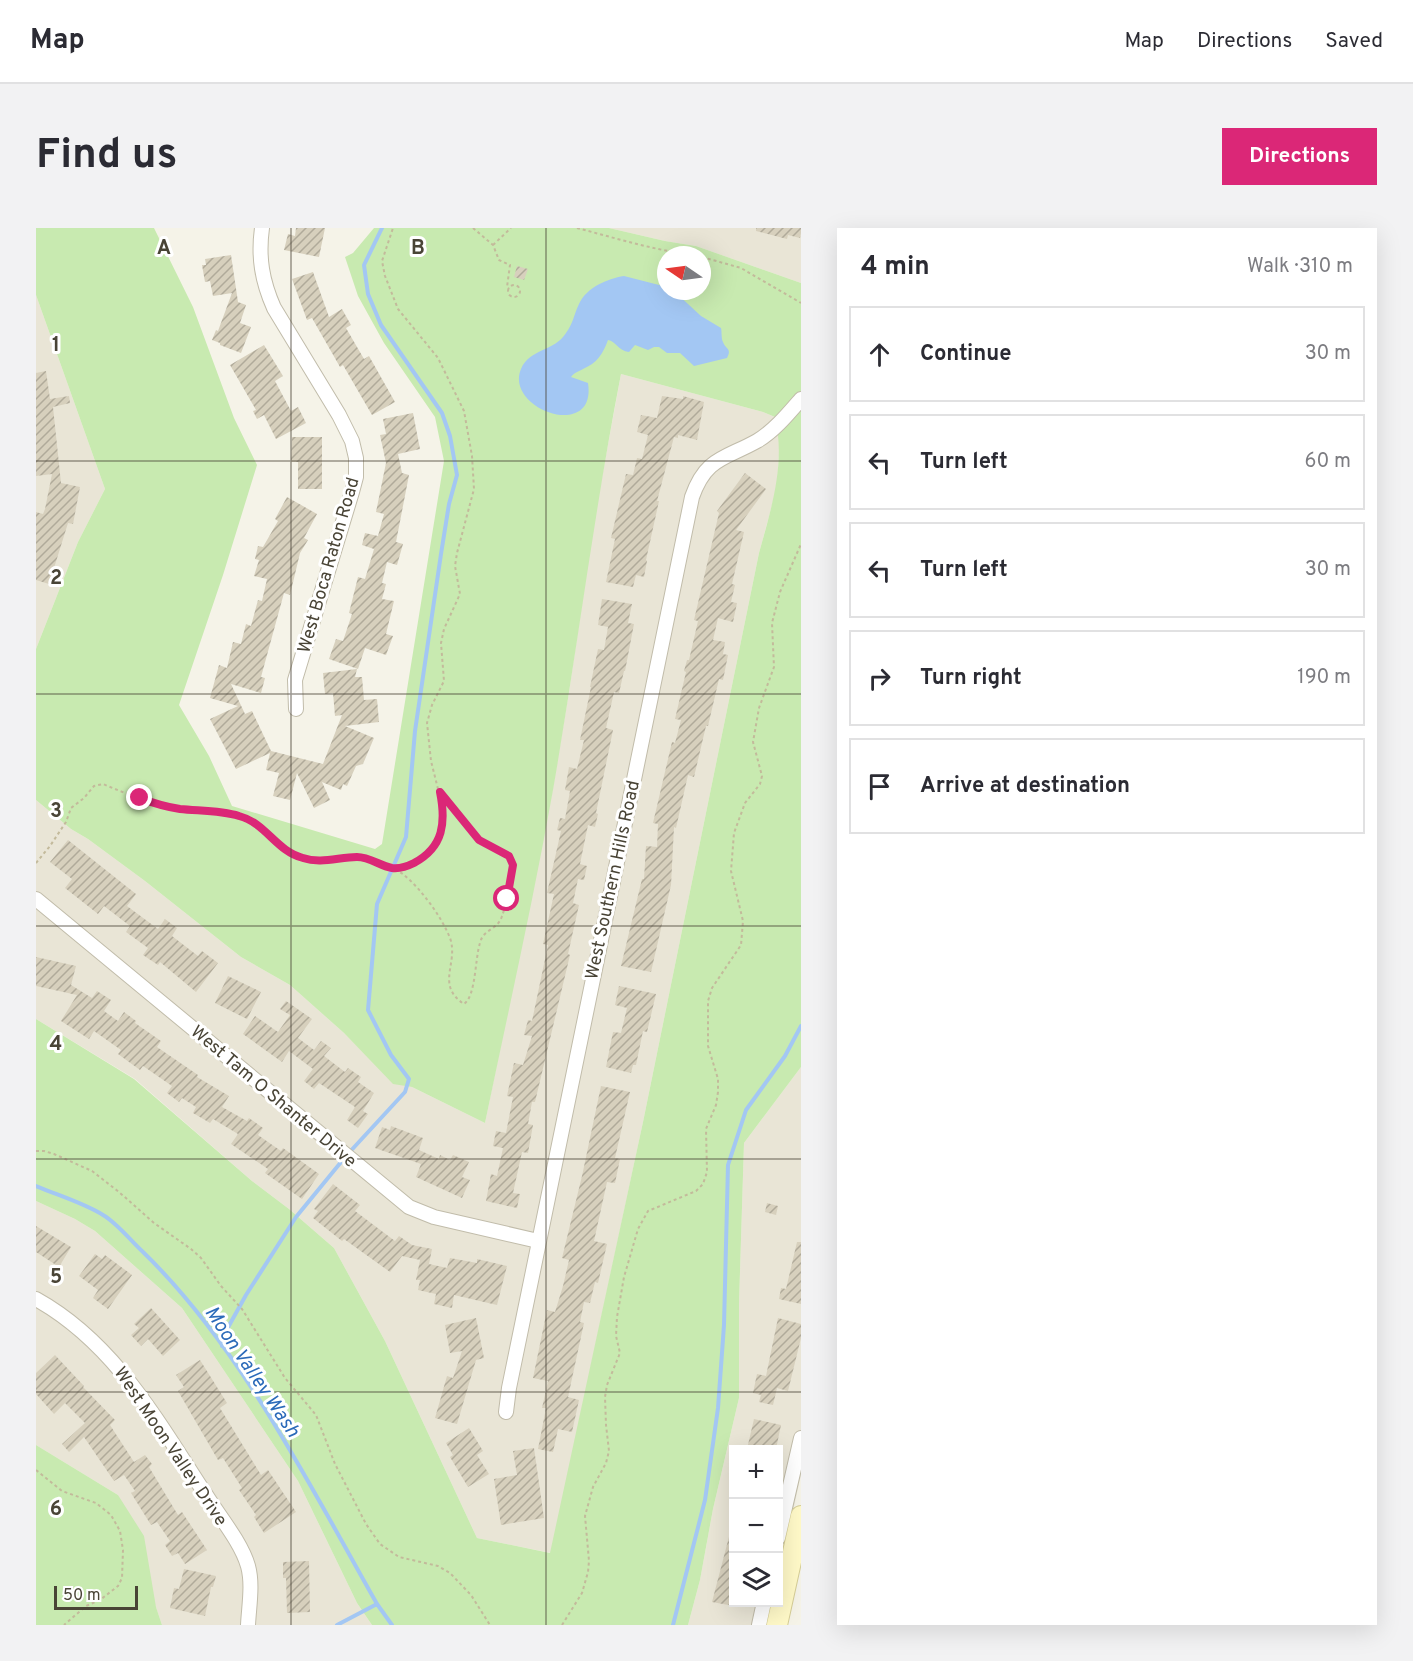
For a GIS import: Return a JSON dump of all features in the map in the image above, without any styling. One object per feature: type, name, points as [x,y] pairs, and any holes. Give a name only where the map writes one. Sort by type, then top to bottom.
[{"type":"main road","points":[[777,1625],[801,1516]]},
{"type":"street","name":"West Boca Raton Road","points":[[262,228],[261,258],[265,288],[274,308],[346,426],[356,458],[352,492],[295,680],[296,709]]},
{"type":"street","name":"West Southern Hills Road","points":[[506,1412],[538,1241],[692,498],[696,485],[706,470],[722,457],[765,436],[801,399]]},
{"type":"street","name":"West Tam O Shanter Drive","points":[[36,899],[409,1207],[434,1217],[538,1241]]},
{"type":"street","name":"West Moon Valley Drive","points":[[36,1299],[77,1327],[117,1365],[141,1395],[244,1555],[249,1568],[248,1625]]},
{"type":"street","points":[[783,1516],[801,1438]]},
{"type":"street","points":[[759,1625],[763,1607]]},
{"type":"path","points":[[393,228],[382,261],[385,276],[398,309],[438,358],[464,411],[474,475],[474,489],[455,566],[460,594],[444,629],[441,643],[444,681],[432,705],[428,723],[431,761],[440,792],[443,825],[438,840],[426,856],[408,866],[393,868]]},
{"type":"path","points":[[474,228],[493,245],[499,260],[510,265],[507,287],[511,296],[518,296],[521,291],[519,287],[513,285],[509,289]]},
{"type":"path","points":[[493,245],[511,228]]},
{"type":"path","points":[[577,228],[657,248]]},
{"type":"path","points":[[711,260],[741,268],[801,303]]},
{"type":"path","points":[[562,1625],[582,1593],[588,1572],[585,1516],[593,1487],[606,1463],[609,1451],[605,1397],[607,1385],[620,1353],[616,1336],[617,1317],[624,1277],[638,1228],[648,1211],[696,1191],[703,1185],[707,1172],[706,1129],[716,1105],[718,1092],[718,1079],[708,1046],[708,1001],[712,988],[741,945],[743,921],[731,871],[733,842],[739,816],[745,803],[760,784],[762,776],[753,742],[759,708],[774,667],[772,623],[780,592],[801,544]]},
{"type":"path","points":[[36,863],[51,846],[66,822],[71,808],[94,786],[103,784],[162,806],[238,815],[254,821],[274,841],[302,858],[318,861],[361,857],[393,868],[405,876],[420,892],[450,939],[453,955],[449,971],[449,986],[455,999],[464,1004],[468,1001],[472,988],[483,934],[498,925],[502,916],[513,865],[509,856],[479,840],[440,792]]},
{"type":"path","points":[[36,1151],[54,1154],[92,1171],[154,1223],[201,1258],[221,1286],[242,1309],[285,1378],[316,1415],[336,1464],[366,1524],[380,1544],[399,1557],[438,1566],[450,1573],[471,1595],[490,1625]]},
{"type":"path","points":[[36,1470],[62,1491],[96,1503],[111,1515],[120,1531],[123,1550],[122,1578],[118,1586],[100,1600],[86,1606],[64,1625]]},
{"type":"shaded area","points":[[609,228],[801,228],[801,283],[711,251],[711,246],[665,241]]},
{"type":"shaded area","points":[[36,295],[105,489],[78,542],[36,649]]},
{"type":"shaded area","points":[[621,374],[763,412],[775,417],[780,438],[777,487],[759,553],[643,1122],[551,1553],[477,1538],[385,1341],[334,1248],[252,1181],[135,1079],[36,1019],[36,800],[71,829],[145,881],[241,957],[290,985],[344,1033],[393,1083],[412,1087],[485,1123],[552,793],[595,515]]},
{"type":"shaded area","points":[[801,1067],[801,1475],[783,1556],[783,1445],[729,1445],[729,1607],[771,1607],[767,1625],[688,1625],[700,1580],[713,1509],[739,1398],[739,1304],[744,1143]]},
{"type":"shaded area","points":[[36,1201],[95,1231],[182,1308],[298,1481],[357,1603],[372,1625],[162,1625],[118,1495],[36,1445]]},
{"type":"green space","points":[[36,228],[154,228],[193,307],[234,418],[257,465],[179,705],[209,756],[232,806],[375,849],[382,844],[444,461],[435,417],[384,343],[358,296],[345,257],[353,253],[374,228],[609,228],[696,246],[657,246],[657,300],[711,300],[711,251],[801,283],[801,1067],[744,1143],[739,1304],[739,1398],[713,1509],[700,1580],[688,1625],[372,1625],[357,1603],[298,1481],[182,1308],[95,1231],[36,1201],[36,1019],[134,1079],[334,1248],[385,1341],[477,1538],[550,1553],[643,1122],[759,553],[776,486],[779,452],[775,417],[621,374],[602,478],[553,790],[485,1123],[412,1087],[393,1084],[344,1033],[290,985],[241,957],[145,881],[71,829],[36,800],[36,649],[78,542],[105,489],[36,295]]},
{"type":"green space","points":[[36,1445],[118,1495],[144,1536],[156,1607],[162,1625],[36,1625]]},
{"type":"water","points":[[624,276],[657,284],[657,300],[684,300],[701,316],[721,328],[722,340],[729,351],[727,358],[694,366],[680,353],[667,353],[659,347],[648,350],[635,345],[629,352],[608,340],[596,361],[571,377],[588,383],[587,401],[579,411],[566,415],[537,407],[526,396],[519,384],[521,369],[525,362],[561,339],[587,293],[611,279]]},
{"type":"building","points":[[296,228],[325,228],[319,257],[284,250],[288,234],[295,236]]},
{"type":"building","points":[[756,228],[801,228],[801,233],[800,238],[788,235],[787,239],[756,231]]},
{"type":"building","points":[[231,255],[238,302],[246,305],[240,323],[251,327],[241,353],[212,340],[216,330],[218,331],[232,293],[213,296],[210,281],[205,282],[202,265],[206,265],[205,259]]},
{"type":"building","points":[[517,266],[528,269],[524,280],[514,277]]},
{"type":"building","points":[[313,272],[329,317],[342,309],[351,325],[346,328],[364,359],[369,356],[395,402],[372,415],[343,365],[340,367],[312,318],[307,320],[292,279]]},
{"type":"building","points":[[264,345],[283,376],[275,381],[291,411],[298,407],[306,423],[276,439],[264,415],[257,419],[253,411],[256,410],[230,365]]},
{"type":"building","points":[[46,371],[50,399],[69,396],[70,403],[53,407],[61,483],[80,487],[73,524],[68,523],[49,584],[36,580],[36,512],[43,514],[52,474],[36,476],[36,373]]},
{"type":"building","points":[[662,396],[683,399],[683,396],[704,402],[697,440],[678,435],[678,438],[674,437],[657,501],[659,501],[644,577],[636,575],[633,587],[606,582],[615,539],[611,538],[626,474],[633,475],[637,458],[642,459],[648,435],[637,432],[641,415],[657,418]]},
{"type":"building","points":[[413,413],[420,449],[398,454],[402,473],[409,475],[396,542],[403,544],[397,565],[387,562],[382,583],[386,584],[382,599],[394,601],[386,634],[393,636],[386,655],[365,648],[358,669],[329,659],[336,639],[343,641],[352,614],[349,613],[358,577],[365,579],[374,549],[362,545],[365,533],[378,536],[384,514],[376,512],[386,463],[380,435],[386,434],[383,419]]},
{"type":"building","points":[[292,437],[322,437],[322,489],[298,489],[298,462],[291,462]]},
{"type":"building","points":[[745,473],[766,489],[736,530],[744,532],[732,584],[735,585],[731,602],[737,603],[733,622],[718,618],[713,640],[725,642],[723,654],[728,655],[723,680],[719,679],[694,777],[688,775],[676,828],[674,827],[671,885],[651,972],[621,966],[642,879],[644,879],[646,846],[657,847],[658,824],[653,823],[672,742],[675,743],[681,720],[675,719],[686,672],[684,671],[687,660],[689,660],[698,621],[694,620],[719,513],[717,511]]},
{"type":"building","points":[[287,497],[317,514],[304,538],[308,540],[300,553],[290,595],[284,593],[261,677],[265,678],[261,693],[231,684],[245,714],[252,711],[271,751],[323,764],[342,715],[335,716],[333,693],[325,694],[323,673],[357,669],[355,677],[362,677],[364,700],[377,699],[379,722],[345,726],[374,738],[363,764],[356,766],[347,786],[343,784],[341,790],[322,782],[330,800],[314,808],[297,773],[290,800],[273,796],[279,773],[266,770],[270,753],[236,769],[210,719],[238,706],[210,698],[219,665],[227,668],[233,642],[241,644],[246,624],[251,626],[258,600],[262,601],[267,579],[254,576],[259,560],[255,559],[258,546],[263,547],[278,521],[275,519]]},
{"type":"building","points":[[602,599],[632,604],[628,623],[634,624],[625,671],[619,693],[614,692],[606,728],[613,730],[596,813],[598,814],[595,827],[588,825],[580,864],[587,866],[584,880],[578,879],[573,903],[579,905],[568,954],[570,955],[535,1102],[532,1102],[528,1124],[533,1125],[528,1153],[522,1152],[513,1193],[520,1194],[517,1208],[486,1201],[491,1174],[497,1176],[503,1148],[493,1146],[496,1131],[506,1133],[513,1097],[507,1096],[514,1063],[523,1065],[532,1036],[524,1035],[528,1020],[532,1021],[548,945],[543,944],[554,894],[547,893],[561,831],[557,830],[560,818],[565,819],[570,791],[565,790],[569,767],[577,769],[584,740],[580,740],[598,649],[604,650],[608,627],[598,625]]},
{"type":"building","points":[[68,840],[136,894],[127,906],[158,929],[165,919],[177,928],[172,936],[198,956],[202,951],[218,963],[196,992],[160,962],[158,965],[143,955],[148,948],[126,932],[130,926],[104,906],[98,914],[65,888],[72,879],[50,862]]},
{"type":"building","points":[[36,957],[76,966],[71,985],[92,998],[97,991],[111,1000],[104,1011],[118,1021],[124,1012],[136,1021],[135,1023],[161,1041],[157,1047],[198,1075],[197,1077],[229,1096],[222,1107],[247,1121],[249,1118],[263,1128],[258,1135],[281,1151],[283,1148],[319,1174],[302,1199],[265,1173],[268,1169],[231,1144],[238,1134],[213,1119],[210,1123],[193,1113],[196,1107],[182,1098],[179,1102],[167,1093],[172,1086],[143,1066],[140,1070],[118,1054],[121,1050],[94,1031],[89,1039],[61,1021],[77,995],[36,986]]},
{"type":"building","points":[[228,976],[261,992],[247,1019],[215,1003]]},
{"type":"building","points":[[619,986],[656,994],[647,1032],[643,1031],[636,1065],[633,1065],[631,1073],[606,1067],[613,1032],[621,1033],[627,1008],[615,1005]]},
{"type":"building","points":[[286,1001],[312,1019],[298,1038],[314,1050],[321,1041],[331,1048],[324,1056],[345,1072],[348,1068],[361,1077],[358,1082],[374,1093],[363,1111],[368,1114],[358,1128],[347,1120],[355,1107],[319,1083],[314,1089],[304,1081],[313,1069],[289,1051],[282,1062],[243,1034],[255,1016],[278,1032],[290,1015],[280,1009]]},
{"type":"building","points":[[601,1086],[630,1092],[615,1158],[620,1159],[615,1183],[607,1182],[594,1241],[607,1244],[598,1283],[595,1282],[590,1303],[584,1302],[580,1322],[584,1323],[568,1397],[579,1400],[572,1432],[558,1429],[553,1452],[538,1449],[546,1408],[542,1408],[548,1381],[533,1378],[547,1310],[555,1312],[563,1286],[569,1260],[562,1258]]},
{"type":"building","points":[[391,1126],[423,1138],[419,1150],[439,1159],[440,1155],[450,1160],[453,1155],[469,1162],[462,1177],[470,1180],[462,1198],[416,1177],[421,1164],[375,1148],[382,1127],[390,1130]]},
{"type":"building","points":[[333,1184],[360,1205],[355,1211],[395,1241],[399,1236],[412,1245],[432,1249],[429,1264],[447,1268],[450,1258],[477,1263],[477,1259],[507,1266],[497,1305],[454,1295],[452,1308],[434,1304],[436,1294],[418,1290],[420,1280],[416,1280],[420,1260],[402,1256],[390,1272],[344,1239],[342,1241],[313,1218],[318,1211],[314,1209]]},
{"type":"building","points":[[767,1203],[778,1206],[776,1215],[765,1212]]},
{"type":"building","points":[[36,1226],[71,1247],[59,1267],[36,1252]]},
{"type":"building","points":[[797,1242],[801,1242],[801,1304],[779,1299],[781,1288],[786,1289]]},
{"type":"building","points":[[95,1254],[102,1259],[105,1255],[132,1275],[108,1309],[93,1298],[98,1290],[79,1276]]},
{"type":"building","points":[[151,1308],[180,1340],[163,1356],[148,1339],[141,1346],[131,1335],[139,1328],[134,1324]]},
{"type":"building","points":[[476,1318],[484,1358],[476,1360],[457,1424],[435,1418],[447,1376],[453,1378],[462,1351],[450,1353],[445,1325]]},
{"type":"building","points":[[778,1318],[801,1324],[801,1338],[788,1391],[777,1388],[773,1405],[759,1402],[761,1395],[753,1393],[757,1374],[766,1376]]},
{"type":"building","points":[[55,1355],[115,1420],[110,1425],[134,1462],[145,1455],[152,1464],[149,1467],[178,1515],[182,1512],[207,1550],[185,1564],[178,1553],[172,1556],[165,1545],[170,1541],[157,1522],[151,1525],[131,1493],[135,1491],[124,1475],[114,1481],[84,1437],[69,1452],[62,1444],[85,1423],[65,1403],[54,1414],[36,1394],[36,1373]]},
{"type":"building","points":[[200,1360],[227,1403],[220,1408],[261,1475],[268,1470],[296,1512],[264,1533],[254,1517],[256,1515],[239,1490],[242,1488],[223,1458],[218,1460],[178,1391],[184,1387],[176,1375]]},
{"type":"building","points":[[754,1419],[781,1425],[777,1445],[748,1445]]},
{"type":"building","points":[[469,1428],[483,1451],[477,1455],[489,1474],[468,1487],[450,1457],[453,1455],[446,1443]]},
{"type":"building","points":[[534,1448],[544,1518],[501,1525],[494,1479],[517,1475],[513,1451]]},
{"type":"building","points":[[729,1537],[729,1605],[712,1602]]},
{"type":"building","points":[[309,1561],[310,1612],[287,1613],[283,1562]]},
{"type":"building","points":[[184,1569],[216,1576],[213,1587],[211,1587],[205,1616],[170,1608],[174,1588],[179,1589]]},
{"type":"waterway","points":[[222,1346],[226,1331],[246,1295],[296,1217],[346,1156],[405,1092],[409,1079],[391,1055],[368,1010],[377,904],[406,837],[415,731],[449,504],[457,475],[450,436],[442,413],[381,325],[368,294],[364,265],[382,228]]},
{"type":"waterway","points":[[673,1625],[705,1500],[718,1408],[724,1325],[728,1165],[746,1110],[785,1056],[801,1026]]},
{"type":"waterway","name":"Moon Valley Wash","points":[[36,1186],[108,1218],[178,1290],[211,1330],[272,1419],[377,1604],[392,1625]]},
{"type":"waterway","points":[[337,1625],[377,1604]]},
{"type":"route","points":[[140,798],[179,809],[238,815],[254,821],[274,841],[302,858],[318,861],[361,857],[393,868],[408,866],[426,856],[438,840],[443,825],[440,792],[479,840],[509,856],[513,865],[507,899]]}]
